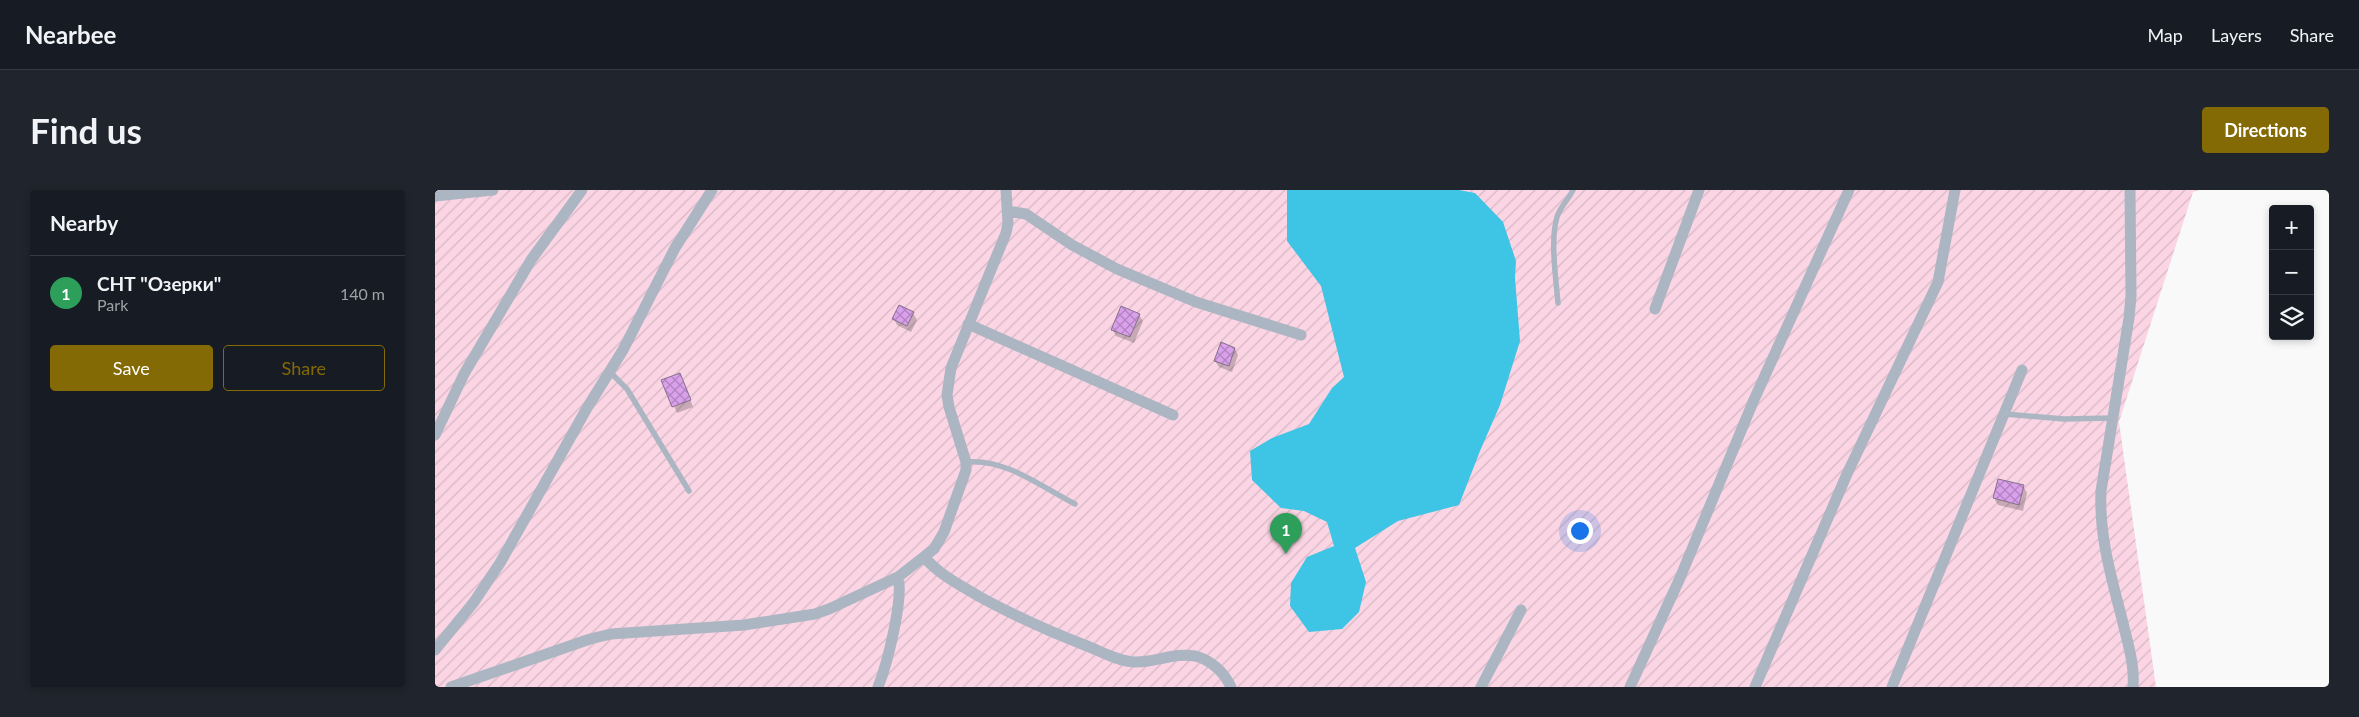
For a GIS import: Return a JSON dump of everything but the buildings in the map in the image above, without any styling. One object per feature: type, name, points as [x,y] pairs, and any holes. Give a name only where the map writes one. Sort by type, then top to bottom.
[{"type":"street","points":[[435,196],[493,190]]},
{"type":"street","points":[[435,435],[464,374],[527,268],[582,190]]},
{"type":"street","points":[[435,650],[474,602],[499,563],[587,408],[634,330],[656,282],[712,190]]},
{"type":"street","points":[[451,687],[590,639],[611,634],[744,625],[815,614],[898,577],[925,558],[944,532],[964,479],[966,462],[954,426],[947,395],[951,368],[1006,233],[1008,211],[1006,190]]},
{"type":"street","points":[[1655,309],[1699,190]]},
{"type":"street","points":[[1630,687],[1680,578],[1753,402],[1849,190]]},
{"type":"street","points":[[1755,687],[1847,474],[1938,282],[1955,190]]},
{"type":"street","points":[[2130,190],[2131,296],[2101,491],[2100,515],[2104,548],[2132,662],[2133,687]]},
{"type":"street","points":[[1008,211],[1027,214],[1078,249],[1135,276],[1204,305],[1301,335]]},
{"type":"street","points":[[969,324],[1173,415]]},
{"type":"street","points":[[1892,687],[2022,370]]},
{"type":"street","points":[[925,558],[937,571],[949,579],[1021,620],[1054,634],[1120,659],[1133,662],[1184,655],[1195,656],[1208,660],[1219,669],[1231,687]]},
{"type":"street","points":[[877,687],[885,665],[899,598],[900,585],[898,577]]},
{"type":"street","points":[[1481,687],[1521,610]]},
{"type":"lane","points":[[1558,303],[1555,257],[1557,216],[1573,190]]},
{"type":"lane","points":[[610,372],[627,389],[689,491]]},
{"type":"lane","points":[[2004,414],[2064,419],[2113,418]]},
{"type":"lane","points":[[966,462],[986,462],[1021,475],[1075,504]]},
{"type":"shaded area","points":[[435,190],[2199,190],[2193,192],[2119,422],[2156,687],[435,687]]},
{"type":"water","points":[[1287,190],[1459,190],[1475,193],[1503,222],[1516,261],[1515,278],[1520,341],[1500,405],[1459,505],[1398,521],[1355,548],[1366,582],[1359,612],[1342,629],[1309,632],[1290,606],[1291,583],[1307,557],[1334,546],[1327,522],[1304,511],[1281,508],[1252,480],[1250,451],[1272,438],[1309,424],[1332,388],[1344,377],[1321,286],[1287,241]]},
{"type":"place","name":"СНТ \"Озерки\"","points":[[1286,554]]}]
